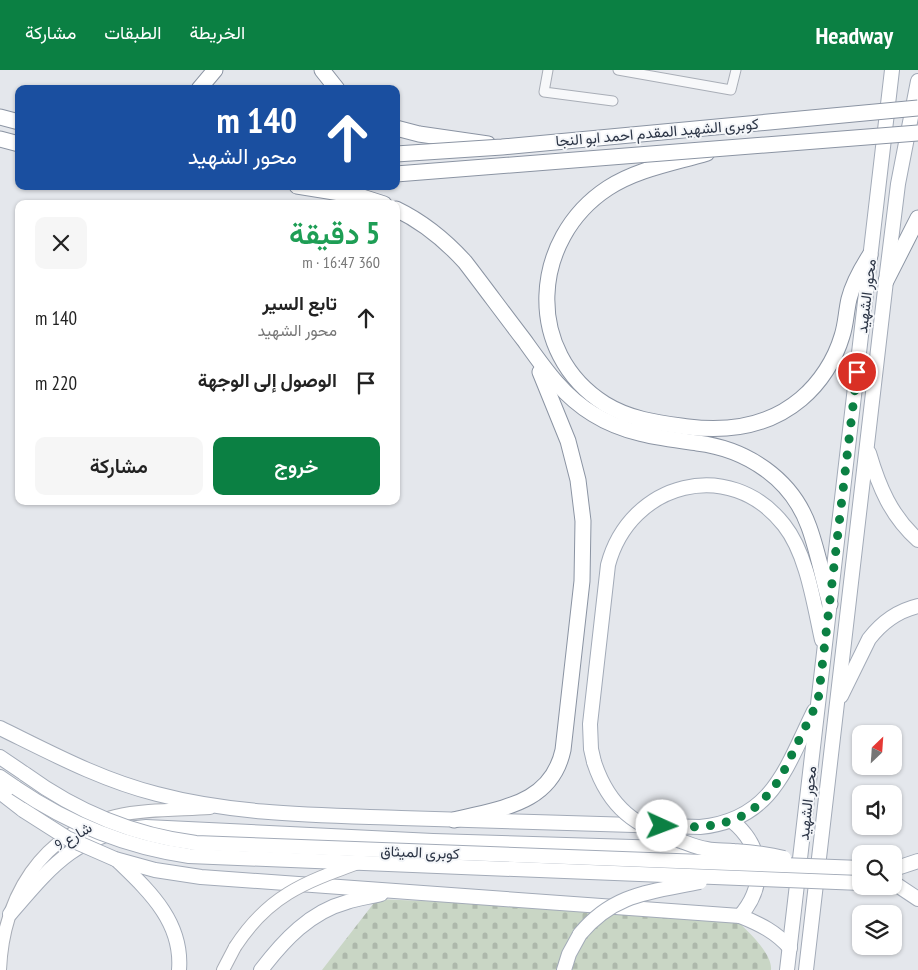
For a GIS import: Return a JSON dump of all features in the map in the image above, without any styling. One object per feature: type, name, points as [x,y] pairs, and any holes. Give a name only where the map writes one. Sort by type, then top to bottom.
[{"type":"highway","points":[[322,70],[334,85]]},
{"type":"highway","points":[[202,85],[213,73]]},
{"type":"highway","name":"كوبرى الشهيد المقدم احمد ابو النجا","points":[[400,154],[918,108]]},
{"type":"highway","points":[[400,129],[419,134],[502,146]]},
{"type":"highway","name":"كوبرى الشهيد المقدم احمد ابو النجا","points":[[400,174],[918,133]]},
{"type":"highway","points":[[0,139],[15,143]]},
{"type":"highway","points":[[723,148],[632,176],[608,188],[588,204],[570,224],[560,242],[553,260],[547,286],[547,313],[554,340],[566,364],[583,386],[604,403],[642,420],[708,430],[733,429],[758,423],[781,413],[802,398],[819,380],[838,348],[852,291],[859,272],[870,255]]},
{"type":"highway","points":[[322,190],[372,200]]},
{"type":"highway","points":[[400,211],[430,229],[454,250],[550,376],[581,406],[605,421],[631,432],[645,436],[722,448],[747,458],[769,472],[788,491],[803,514],[830,604]]},
{"type":"highway","points":[[886,281],[918,218]]},
{"type":"highway","points":[[454,820],[517,803],[532,796],[545,786],[555,773],[563,750],[582,581],[583,521],[578,480],[568,441],[530,350]]},
{"type":"main road","name":"محور الشهيد","points":[[788,970],[892,70]]},
{"type":"main road","name":"محور الشهيد","points":[[806,970],[898,184],[918,81]]},
{"type":"main road","points":[[867,446],[878,483],[888,505],[903,525],[918,540]]},
{"type":"main road","points":[[707,849],[647,829],[626,815],[603,785],[594,762],[591,750],[590,724],[607,577],[611,554],[621,533],[643,507],[663,495],[684,488],[719,486],[752,497],[771,510],[786,527],[797,547],[809,584],[824,650]]},
{"type":"main road","points":[[837,705],[875,631],[895,614],[918,606]]},
{"type":"main road","points":[[0,728],[112,781],[158,795],[228,807],[291,814],[700,827],[732,820],[755,807],[774,788],[786,769],[818,701]]},
{"type":"main road","name":"كوبرى الميثاق","points":[[0,757],[64,800],[106,821],[150,835],[196,843],[220,846],[852,867]]},
{"type":"main road","name":"كوبرى الميثاق","points":[[0,777],[51,810],[88,829],[128,844],[210,858],[852,883]]},
{"type":"main road","points":[[0,792],[23,810],[67,838],[115,859],[155,870],[202,877],[740,916],[772,931],[790,948]]},
{"type":"main road","name":"شارع 9","points":[[0,970],[3,941],[18,893],[34,868],[53,846],[76,830],[102,820],[129,814],[228,807]]},
{"type":"main road","points":[[732,820],[750,840],[758,866],[754,893],[740,916]]},
{"type":"main road","points":[[0,926],[46,872],[73,850],[108,834],[146,827],[433,841],[707,849],[763,854],[826,866]]},
{"type":"main road","points":[[115,859],[147,889],[165,913],[177,944],[179,970]]},
{"type":"main road","points":[[902,866],[918,860]]},
{"type":"main road","points":[[223,970],[235,947],[261,914],[282,897],[306,883],[358,863]]},
{"type":"main road","points":[[902,870],[918,871]]},
{"type":"main road","points":[[564,970],[580,934],[595,918],[624,900],[645,893],[720,877]]},
{"type":"main road","points":[[902,886],[918,887]]},
{"type":"main road","points":[[902,889],[918,899]]},
{"type":"main road","points":[[262,970],[273,954],[291,935],[317,915],[347,902],[398,890]]},
{"type":"street","points":[[548,70],[544,92],[613,101]]},
{"type":"street","points":[[618,70],[731,90],[736,70]]},
{"type":"green space","points":[[377,899],[730,914],[762,948],[767,955],[771,970],[322,970]]},
{"type":"route","points":[[662,826],[700,827],[721,824],[742,816],[760,804],[774,788],[786,769],[818,701],[857,372]]}]
